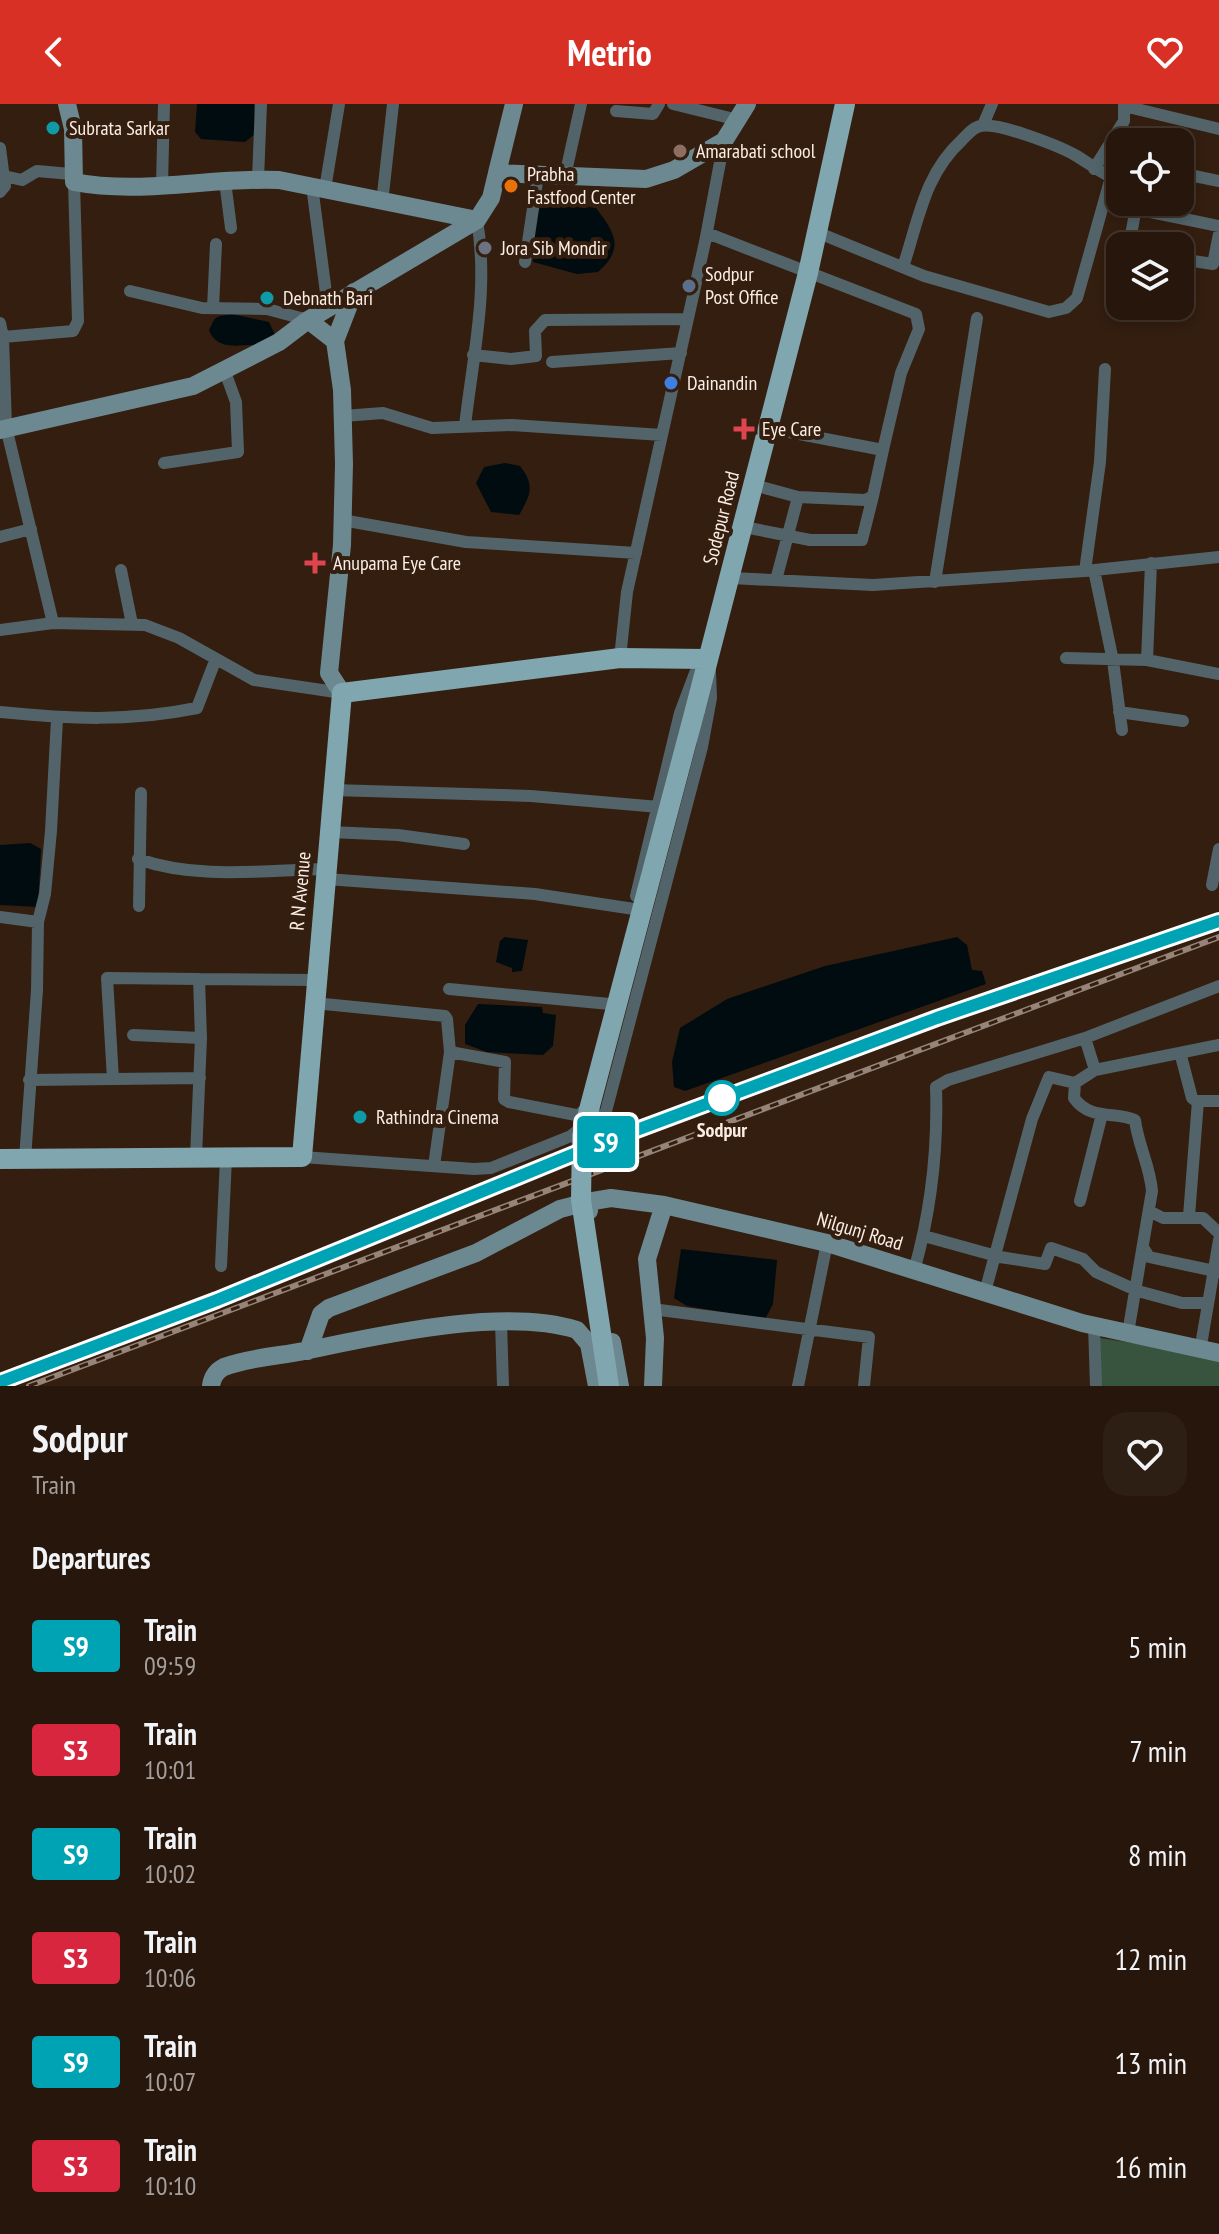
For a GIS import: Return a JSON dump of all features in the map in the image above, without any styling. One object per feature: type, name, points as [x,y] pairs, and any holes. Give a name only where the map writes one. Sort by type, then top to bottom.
[{"type":"main road","name":"Sodepur Road","points":[[609,1386],[581,1200],[582,1136],[706,659],[744,527],[808,273],[814,231],[845,104]]},
{"type":"main road","points":[[342,693],[620,658],[706,659]]},
{"type":"main road","name":"R N Avenue","points":[[302,1157],[342,693]]},
{"type":"main road","points":[[0,1159],[302,1157]]},
{"type":"street","points":[[2,337],[73,331],[78,321],[73,129],[67,104]]},
{"type":"street","points":[[162,185],[164,104]]},
{"type":"street","points":[[258,179],[261,104]]},
{"type":"street","points":[[328,308],[319,187],[339,104]]},
{"type":"street","points":[[382,203],[393,104]]},
{"type":"street","points":[[3,428],[151,398],[193,386],[279,342],[354,292],[443,243],[477,220],[491,198],[514,104]]},
{"type":"street","points":[[565,176],[581,104]]},
{"type":"street","points":[[616,111],[653,114],[659,104]]},
{"type":"street","points":[[620,658],[636,553],[707,233],[724,141],[742,112],[673,104]]},
{"type":"street","points":[[903,267],[941,160],[983,125],[992,104]]},
{"type":"street","points":[[1094,169],[1124,121],[1124,105],[1219,129]]},
{"type":"street","points":[[983,125],[1074,154],[1106,174]]},
{"type":"street","points":[[497,173],[646,179],[674,170],[724,141]]},
{"type":"street","points":[[0,148],[5,186],[0,192]]},
{"type":"street","points":[[4,176],[22,180],[37,171],[72,178],[162,185],[258,179],[319,187],[382,203],[477,220]]},
{"type":"street","points":[[525,262],[538,175]]},
{"type":"street","points":[[1194,176],[1219,181]]},
{"type":"street","points":[[225,181],[231,228]]},
{"type":"street","points":[[814,231],[903,267],[1011,303],[1049,312],[1066,308],[1077,298],[1106,209]]},
{"type":"street","points":[[1178,216],[1219,226]]},
{"type":"street","points":[[465,426],[482,298],[484,261],[477,220]]},
{"type":"street","points":[[707,233],[906,310],[920,321],[901,373],[862,540],[824,541],[744,527]]},
{"type":"street","points":[[1194,261],[1213,264],[1219,234]]},
{"type":"street","points":[[213,308],[216,244]]},
{"type":"street","points":[[130,291],[202,308],[267,309],[308,320],[335,341]]},
{"type":"street","points":[[342,693],[329,673],[342,520],[343,416],[335,341],[354,292]]},
{"type":"street","points":[[935,582],[977,318]]},
{"type":"street","points":[[473,355],[511,359],[536,356],[535,331],[545,320],[688,319]]},
{"type":"street","points":[[0,323],[3,428],[53,623]]},
{"type":"street","points":[[552,362],[681,353]]},
{"type":"street","points":[[164,463],[238,452],[236,402],[224,369]]},
{"type":"street","points":[[1105,369],[1090,570],[1113,661],[1122,730]]},
{"type":"street","points":[[343,416],[383,413],[432,428],[624,430],[662,435]]},
{"type":"street","points":[[768,428],[883,450]]},
{"type":"street","points":[[754,485],[798,497],[865,500],[873,496]]},
{"type":"street","points":[[776,580],[798,497]]},
{"type":"street","points":[[342,520],[466,542],[636,553]]},
{"type":"street","points":[[0,537],[31,529]]},
{"type":"street","points":[[731,578],[873,585],[1090,570],[1219,557]]},
{"type":"street","points":[[1147,660],[1151,563]]},
{"type":"street","points":[[121,570],[132,624]]},
{"type":"street","points":[[0,630],[53,623],[145,625],[179,638],[215,661],[254,680],[342,693]]},
{"type":"street","points":[[1066,658],[1147,660],[1219,674]]},
{"type":"street","points":[[302,1157],[491,1168],[571,1136],[578,1130],[680,713],[695,673],[706,659]]},
{"type":"street","points":[[450,1052],[505,1062],[504,1099],[509,1102],[581,1116],[602,1116],[607,1112],[702,747],[711,698],[706,659]]},
{"type":"street","points":[[0,712],[57,719],[154,717],[197,708],[215,661]]},
{"type":"street","points":[[1119,712],[1183,721]]},
{"type":"street","points":[[25,1159],[38,922],[45,894],[51,831],[57,719]]},
{"type":"street","points":[[333,790],[531,796],[659,807]]},
{"type":"street","points":[[139,906],[141,793]]},
{"type":"street","points":[[330,832],[398,835],[464,844]]},
{"type":"street","points":[[1212,885],[1219,849]]},
{"type":"street","points":[[138,859],[166,869],[326,874],[535,894],[634,909]]},
{"type":"street","points":[[0,917],[38,922]]},
{"type":"street","points":[[113,1079],[107,978],[316,980]]},
{"type":"street","points":[[196,1157],[201,1038],[199,979]]},
{"type":"street","points":[[914,1271],[924,1236],[934,1170],[936,1087],[948,1080],[1085,1038],[1219,986]]},
{"type":"street","points":[[449,989],[610,1004]]},
{"type":"street","points":[[314,1003],[445,1016],[450,1052],[434,1166]]},
{"type":"street","points":[[133,1035],[201,1038]]},
{"type":"street","points":[[1085,1038],[1095,1070]]},
{"type":"street","points":[[985,1292],[1032,1119],[1049,1077],[1075,1083],[1095,1070],[1181,1056],[1219,1045]]},
{"type":"street","points":[[1181,1056],[1192,1098],[1219,1101]]},
{"type":"street","points":[[29,1080],[200,1078]]},
{"type":"street","points":[[1075,1083],[1076,1102],[1102,1114],[1135,1120],[1137,1137],[1151,1175],[1138,1291],[1128,1333]]},
{"type":"street","points":[[1189,1216],[1198,1101]]},
{"type":"street","points":[[1080,1201],[1102,1114]]},
{"type":"street","points":[[221,1266],[226,1158]]},
{"type":"street","name":"Nilgunj Road","points":[[308,1351],[321,1314],[329,1308],[476,1253],[560,1209],[611,1198],[664,1205],[827,1243],[1094,1325],[1210,1352]]},
{"type":"street","points":[[587,1202],[620,1386]]},
{"type":"street","points":[[653,1386],[652,1309],[647,1259],[664,1205]]},
{"type":"street","points":[[1149,1211],[1163,1218],[1203,1218],[1219,1233]]},
{"type":"street","points":[[924,1236],[996,1253],[1000,1257],[1045,1264],[1051,1248],[1083,1259],[1096,1272],[1138,1291],[1182,1303],[1207,1303]]},
{"type":"street","points":[[1210,1352],[1207,1303],[1216,1272],[1219,1240]]},
{"type":"street","points":[[798,1386],[827,1243]]},
{"type":"street","points":[[1144,1249],[1149,1257],[1216,1272]]},
{"type":"street","points":[[652,1309],[869,1337],[864,1386]]},
{"type":"street","points":[[501,1322],[503,1386]]},
{"type":"street","points":[[211,1386],[212,1377],[221,1368],[428,1328],[501,1322],[577,1330],[589,1344],[597,1386]]},
{"type":"street","points":[[1094,1325],[1096,1386]]},
{"type":"green space","points":[[1100,1338],[1219,1356],[1219,1386],[1101,1386]]},
{"type":"shaded area","points":[[197,104],[254,104],[255,134],[245,142],[201,139],[195,132]]},
{"type":"shaded area","points":[[545,201],[596,208],[614,240],[612,255],[598,272],[577,274],[533,262],[534,215]]},
{"type":"shaded area","points":[[232,314],[269,322],[275,335],[264,347],[220,343],[209,330],[216,318]]},
{"type":"shaded area","points":[[505,463],[520,466],[528,479],[529,496],[519,515],[491,512],[476,483],[484,467]]},
{"type":"shaded area","points":[[30,843],[41,849],[38,907],[0,905],[0,845]]},
{"type":"shaded area","points":[[505,937],[528,940],[522,971],[512,972],[512,968],[496,962],[500,941]]},
{"type":"shaded area","points":[[957,937],[967,945],[972,970],[982,971],[986,984],[685,1091],[674,1087],[672,1062],[680,1028],[727,999],[825,966]]},
{"type":"shaded area","points":[[478,1004],[542,1007],[543,1013],[556,1015],[553,1046],[543,1055],[487,1052],[465,1044],[465,1025]]},
{"type":"shaded area","points":[[681,1249],[777,1260],[773,1304],[765,1319],[687,1306],[674,1298]]},
{"type":"railway","points":[[0,1382],[668,1118],[1219,921]]},
{"type":"railway","points":[[29,1386],[1219,937]]},
{"type":"train","name":"S9","points":[[0,1382],[217,1300],[591,1147],[937,1018],[1219,921]]},
{"type":"place","name":"Subrata Sarkar","points":[[53,128]]},
{"type":"place","name":"Amarabati school","points":[[680,151]]},
{"type":"place","name":"Prabha Fastfood Center","points":[[511,186]]},
{"type":"place","name":"Jora Sib Mondir","points":[[485,248]]},
{"type":"place","name":"Sodpur Post Office","points":[[689,286]]},
{"type":"place","name":"Debnath Bari","points":[[267,298]]},
{"type":"place","name":"Dainandin","points":[[671,383]]},
{"type":"place","name":"Eye Care","points":[[744,429]]},
{"type":"place","name":"Anupama Eye Care","points":[[315,563]]},
{"type":"place","name":"Sodpur","points":[[722,1098]]},
{"type":"place","name":"Rathindra Cinema","points":[[360,1117]]}]
